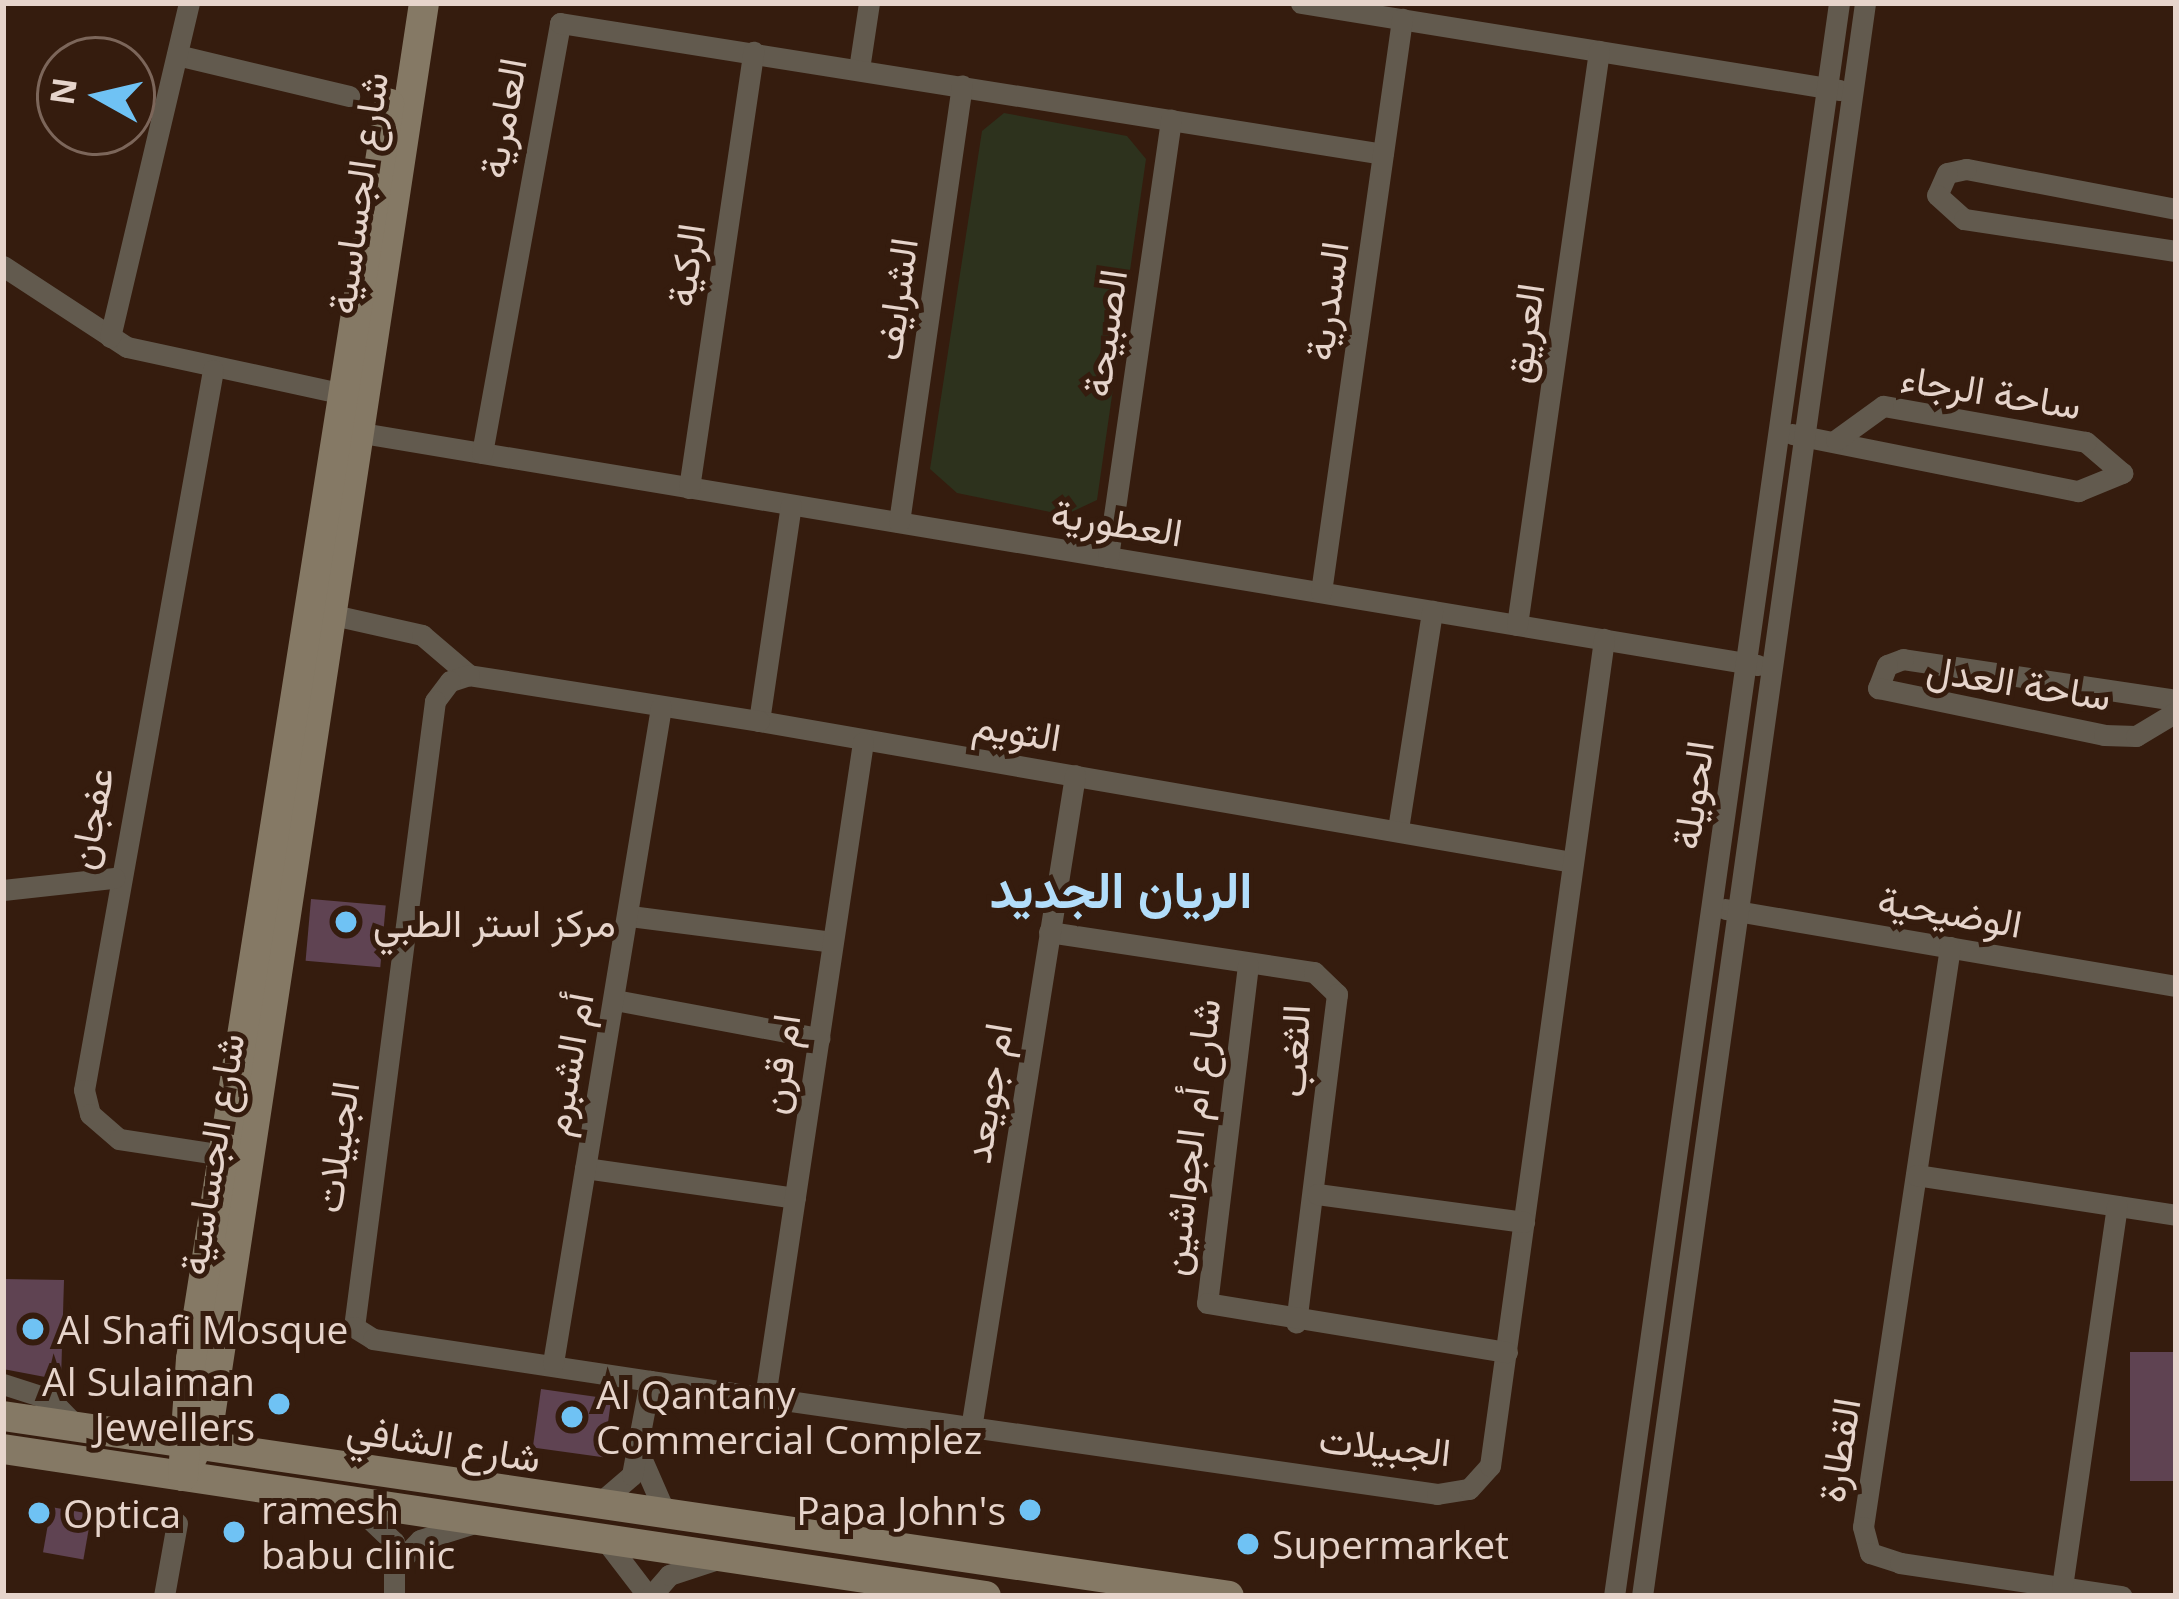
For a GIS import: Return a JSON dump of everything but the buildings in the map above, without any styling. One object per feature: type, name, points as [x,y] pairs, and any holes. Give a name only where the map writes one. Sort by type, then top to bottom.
[{"type":"main road","name":"شارع الجساسية","points":[[323,613],[344,394],[404,3]]},
{"type":"main road","name":"شارع الجساسية","points":[[183,1476],[193,1443],[323,613],[362,433],[424,3]]},
{"type":"main road","name":"شارع الشافي","points":[[3,1416],[668,1518],[1229,1596]]},
{"type":"main road","name":"شارع الشافي","points":[[3,1450],[986,1596]]},
{"type":"street","points":[[110,337],[189,3]]},
{"type":"street","points":[[859,69],[869,3]]},
{"type":"street","points":[[1305,3],[1852,92]]},
{"type":"street","name":"الحويلة","points":[[1614,1596],[1839,3]]},
{"type":"street","name":"الحويلة","points":[[1642,1596],[1865,3]]},
{"type":"street","name":"السدرية","points":[[1321,592],[1402,19]]},
{"type":"street","name":"العامرية","points":[[482,453],[560,23],[1383,154]]},
{"type":"street","name":"العريق","points":[[1517,625],[1599,51]]},
{"type":"street","name":"الركية","points":[[688,488],[753,52]]},
{"type":"street","points":[[176,56],[349,96]]},
{"type":"street","name":"الشرايف","points":[[899,522],[962,86]]},
{"type":"street","name":"الصبيحة","points":[[1108,557],[1172,120]]},
{"type":"street","points":[[2176,209],[1966,169],[1947,173],[1936,195],[1964,219],[2176,251]]},
{"type":"street","points":[[3,266],[110,337],[213,370],[344,394]]},
{"type":"street","name":"عفجان","points":[[213,370],[114,878],[86,1058],[90,1114],[119,1139],[237,1158]]},
{"type":"street","name":"ساحة الرجاء","points":[[1779,433],[1836,440],[2078,490],[2122,473],[2086,442],[1883,406],[1836,440]]},
{"type":"street","name":"العطورية","points":[[362,433],[1772,666]]},
{"type":"street","points":[[759,721],[791,505]]},
{"type":"street","points":[[1398,829],[1432,611]]},
{"type":"street","points":[[323,613],[422,635],[460,678]]},
{"type":"street","name":"الجبيلات","points":[[460,678],[435,701],[349,1310],[373,1340],[1454,1492],[1490,1466],[1604,639]]},
{"type":"street","name":"ساحة العدل","points":[[2176,700],[1903,659],[1887,664],[1878,688],[2104,735],[2136,736],[2176,712]]},
{"type":"street","name":"التويم","points":[[460,678],[759,721],[1572,862]]},
{"type":"street","name":"أم الشبرم","points":[[553,1363],[661,707]]},
{"type":"street","name":"ام قرن","points":[[766,1396],[863,742]]},
{"type":"street","name":"ام جويعد","points":[[972,1422],[1075,775]]},
{"type":"street","points":[[3,890],[114,878]]},
{"type":"street","name":"الوضيحية","points":[[1713,907],[2176,986]]},
{"type":"street","points":[[630,916],[832,942]]},
{"type":"street","name":"الثغب","points":[[1049,932],[1314,972],[1337,994],[1317,1193],[1296,1322]]},
{"type":"street","name":"القطارة","points":[[1950,947],[1863,1527],[1870,1553],[2122,1596]]},
{"type":"street","name":"شارع أم الجواشين","points":[[1248,965],[1202,1294],[1224,1310],[1507,1352]]},
{"type":"street","points":[[615,1000],[819,1038]]},
{"type":"street","points":[[585,1168],[795,1198]]},
{"type":"street","points":[[1916,1175],[2176,1215]]},
{"type":"street","points":[[1317,1193],[1524,1222]]},
{"type":"street","points":[[2062,1587],[2117,1206]]},
{"type":"street","points":[[1656,1299],[1682,1302]]},
{"type":"street","points":[[596,1507],[617,1495],[639,1452],[650,1381]]},
{"type":"street","points":[[3,1384],[50,1399],[75,1425]]},
{"type":"street","points":[[639,1452],[668,1518]]},
{"type":"street","name":"شارع الشافي","points":[[356,1505],[400,1561],[420,1540],[474,1523]]},
{"type":"street","points":[[164,1596],[177,1523]]},
{"type":"street","points":[[606,1541],[649,1596],[669,1575],[723,1558]]},
{"type":"street","points":[[394,1596],[400,1561]]},
{"type":"green space","points":[[1004,113],[1127,136],[1146,159],[1097,500],[1065,515],[957,493],[930,469],[982,131]]},
{"type":"place","name":"مركز استر الطبي","points":[[346,922]]},
{"type":"place","name":"Al Shafi Mosque","points":[[33,1329]]},
{"type":"place","name":"Al Sulaiman Jewellers","points":[[279,1404]]},
{"type":"place","name":"Al Qantany Commercial Complez","points":[[572,1417]]},
{"type":"place","name":"Papa John's","points":[[1030,1510]]},
{"type":"place","name":"Optica","points":[[39,1513]]},
{"type":"place","name":"ramesh babu clinic","points":[[234,1532]]},
{"type":"place","name":"Supermarket","points":[[1248,1544]]},
{"type":"district","name":"الريان الجديد","points":[[1121,888]]}]
